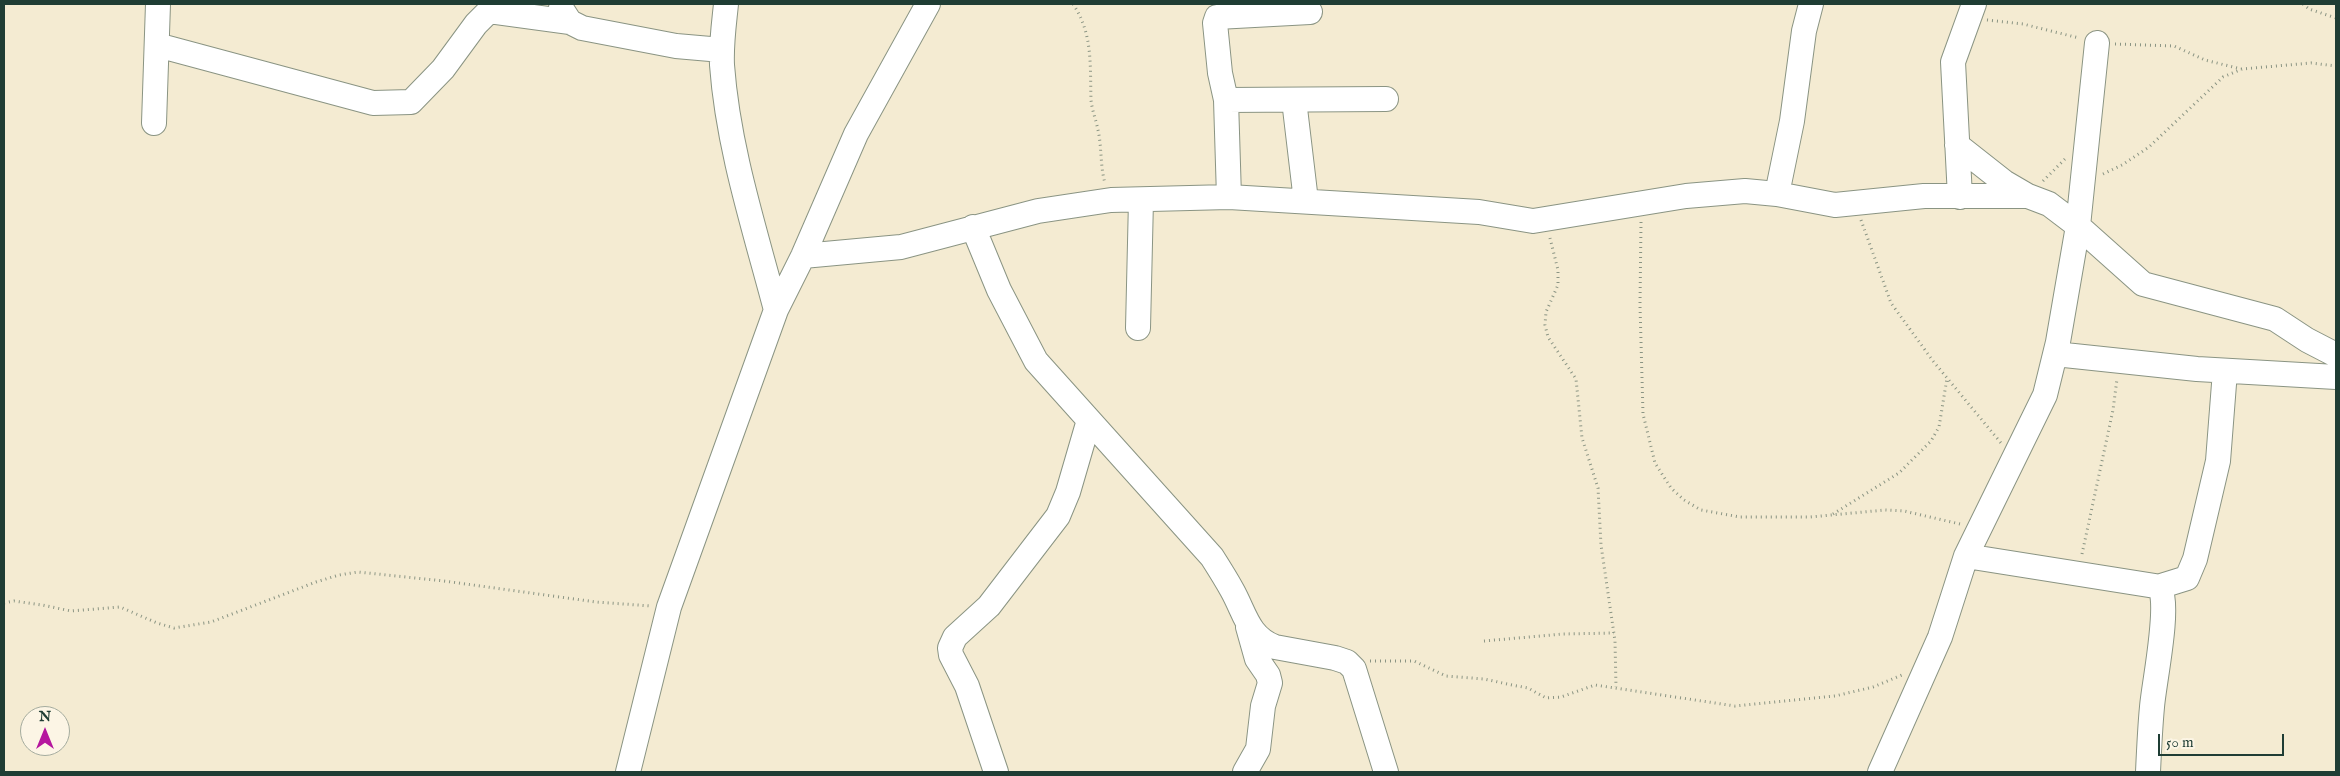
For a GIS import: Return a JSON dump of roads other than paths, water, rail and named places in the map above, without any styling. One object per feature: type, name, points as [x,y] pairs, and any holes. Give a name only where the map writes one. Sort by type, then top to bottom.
[{"type":"street","points":[[154,123],[158,4]]},
{"type":"street","points":[[726,4],[722,64],[736,151],[776,310]]},
{"type":"street","points":[[628,772],[669,607],[776,310],[803,256],[856,134],[928,4]]},
{"type":"street","points":[[1777,194],[1792,121],[1804,31],[1811,4]]},
{"type":"street","points":[[1960,197],[1953,62],[1974,4]]},
{"type":"street","points":[[157,45],[373,103],[411,102],[443,69],[476,24],[489,11],[565,13],[582,28],[676,46],[722,50]]},
{"type":"street","points":[[1229,197],[1226,100],[1220,73],[1215,23],[1217,17],[1310,12]]},
{"type":"street","points":[[1880,772],[1940,637],[1966,556],[2045,395],[2055,354],[2078,226],[2097,43]]},
{"type":"street","points":[[1226,100],[1386,100]]},
{"type":"street","points":[[1294,100],[1306,201]]},
{"type":"street","points":[[1957,145],[2004,182],[2026,195],[2049,204],[2078,226],[2144,284],[2275,319],[2307,340],[2336,355]]},
{"type":"street","points":[[803,256],[901,247],[1038,211],[1111,200],[1229,197],[1479,212],[1521,220],[1544,219],[1745,191],[1777,194],[1835,205],[1924,196],[2026,195]]},
{"type":"street","points":[[1138,328],[1142,200]]},
{"type":"street","points":[[973,227],[999,290],[1036,361],[1212,557],[1233,591],[1247,623],[1257,659],[1268,675],[1270,683],[1263,706],[1258,749],[1246,772]]},
{"type":"street","points":[[2055,354],[2225,371],[2336,377]]},
{"type":"street","points":[[1966,556],[2158,587],[2187,578],[2195,559],[2218,461],[2225,371]]},
{"type":"street","points":[[996,772],[967,686],[951,655],[950,648],[955,637],[989,606],[1058,516],[1090,420]]},
{"type":"street","points":[[2148,772],[2152,706],[2161,639],[2163,596],[2158,587]]},
{"type":"street","points":[[1247,623],[1264,643],[1347,662],[1357,674],[1386,772]]}]
